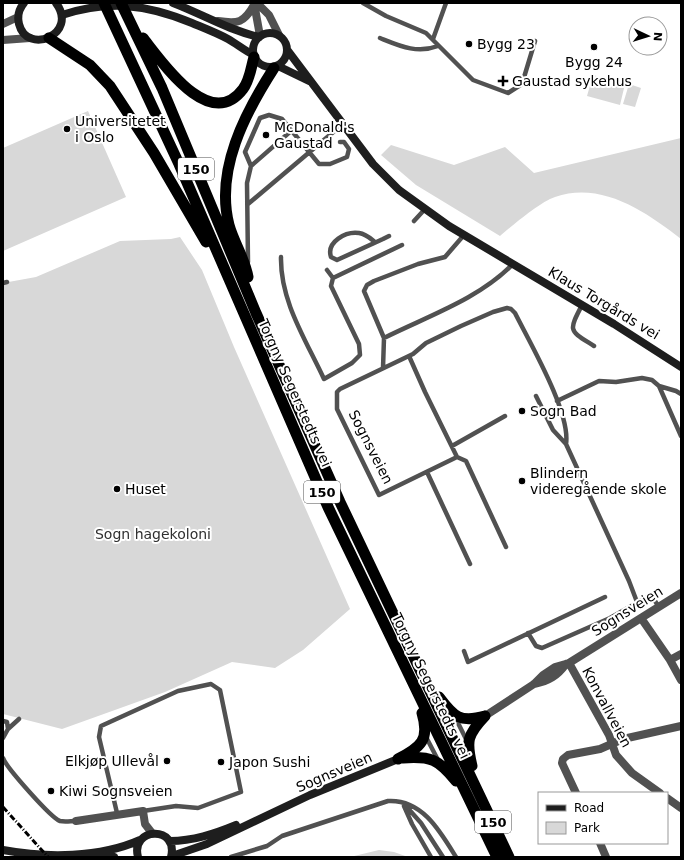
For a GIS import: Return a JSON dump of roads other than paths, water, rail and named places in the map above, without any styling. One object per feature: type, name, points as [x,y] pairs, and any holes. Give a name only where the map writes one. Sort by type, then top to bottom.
[{"type":"highway","name":"Torgny Segerstedts vei","points":[[104,3],[179,164],[328,507],[497,857]]},
{"type":"highway","name":"Torgny Segerstedts vei","points":[[121,3],[177,124],[256,313],[340,502],[509,857]]},
{"type":"highway","points":[[132,25],[183,85],[196,96],[211,102],[223,102],[239,94],[247,82],[254,56]]},
{"type":"highway","points":[[49,38],[90,65],[110,86],[163,168],[236,295]]},
{"type":"highway","points":[[256,313],[248,273],[229,225],[227,208],[228,173],[230,159],[252,103],[276,67]]},
{"type":"highway","points":[[425,679],[454,715],[468,720],[485,716]]},
{"type":"highway","points":[[398,759],[415,750],[422,743],[425,733],[425,722],[414,685]]},
{"type":"highway","points":[[477,788],[467,743],[473,730],[485,716]]},
{"type":"highway","points":[[398,759],[422,757],[440,763],[467,794]]},
{"type":"main road","points":[[24,3],[18,17],[22,31],[30,38],[42,40],[49,38],[59,29],[62,15],[56,3]]},
{"type":"main road","points":[[62,15],[88,6],[105,4],[139,6],[165,13],[213,32],[254,56],[260,64],[276,67],[285,60],[288,51],[286,42],[279,35],[269,33],[260,36],[237,32],[218,22],[173,3]]},
{"type":"main road","points":[[254,56],[254,46],[260,36]]},
{"type":"main road","name":"Klaus Torgårds vei","points":[[288,51],[309,81],[344,123],[367,156],[383,175],[399,190],[464,235],[582,305],[681,367]]},
{"type":"main road","name":"Klaus Torgårds vei","points":[[276,67],[309,81]]},
{"type":"main road","name":"Sognsveien","points":[[170,841],[197,839],[279,809],[398,759]]},
{"type":"main road","name":"Sognsveien","points":[[172,857],[207,844],[263,819],[279,809]]},
{"type":"main road","points":[[3,850],[24,855],[95,853],[140,840],[152,833],[162,834],[170,841],[173,851],[172,857]]},
{"type":"main road","points":[[138,857],[137,849],[140,840]]},
{"type":"main road","points":[[95,853],[114,857]]},
{"type":"street","points":[[218,22],[236,23],[249,14],[255,4]]},
{"type":"street","points":[[255,4],[269,15],[279,35]]},
{"type":"street","points":[[255,4],[260,36]]},
{"type":"street","points":[[3,24],[18,17]]},
{"type":"street","points":[[3,40],[30,38]]},
{"type":"street","name":"Sognsveien","points":[[485,716],[534,684],[547,681],[559,674],[568,664],[681,593]]},
{"type":"street","points":[[642,618],[679,671],[681,680]]},
{"type":"street","points":[[670,660],[681,654]]},
{"type":"street","name":"Konvallveien","points":[[568,664],[609,735],[616,755],[632,773],[659,792]]},
{"type":"street","points":[[576,792],[562,763],[563,759],[568,755],[612,744],[623,739],[681,726]]},
{"type":"street","points":[[668,799],[681,808]]},
{"type":"street","points":[[76,821],[117,813],[143,811],[145,824],[152,833]]},
{"type":"street","points":[[600,844],[606,857]]},
{"type":"lane","points":[[363,3],[386,16],[426,33],[473,80],[508,92],[522,84],[535,41]]},
{"type":"lane","points":[[432,39],[446,3]]},
{"type":"lane","points":[[380,38],[417,51],[428,50],[438,46]]},
{"type":"lane","points":[[251,166],[245,152],[248,143],[260,118],[269,115],[282,118],[308,152],[320,164],[330,164],[347,157],[349,149],[344,142],[340,142]]},
{"type":"lane","points":[[248,204],[344,123]]},
{"type":"lane","points":[[248,273],[247,183],[251,166],[291,131]]},
{"type":"lane","points":[[414,221],[425,209]]},
{"type":"lane","points":[[375,242],[365,234],[358,232],[348,234],[334,242],[330,248],[331,257],[337,260],[389,236]]},
{"type":"lane","points":[[383,368],[384,338],[364,291],[366,287],[374,281],[418,264],[445,257],[464,235]]},
{"type":"lane","points":[[333,278],[402,246]]},
{"type":"lane","points":[[281,257],[280,271],[286,298],[324,379],[352,363],[360,355],[358,344],[331,286],[333,278]]},
{"type":"lane","points":[[384,338],[472,296],[500,277],[513,264]]},
{"type":"lane","points":[[327,270],[333,278]]},
{"type":"lane","points":[[582,305],[572,324],[572,328],[577,335],[594,346]]},
{"type":"lane","name":"Sognsveien","points":[[457,457],[379,495],[337,409],[337,392],[340,389],[409,356],[426,343],[461,326],[493,312],[511,309],[516,313],[557,401],[565,425],[567,436],[566,444]]},
{"type":"lane","points":[[409,356],[457,457],[466,461],[506,547]]},
{"type":"lane","points":[[557,401],[599,381],[648,379],[655,382],[659,386],[681,436]]},
{"type":"lane","points":[[659,386],[681,394]]},
{"type":"lane","points":[[536,396],[553,430],[566,444],[629,581],[637,602]]},
{"type":"lane","points":[[452,446],[505,416]]},
{"type":"lane","points":[[427,472],[470,564]]},
{"type":"lane","points":[[528,633],[536,646],[542,648],[550,646],[610,618],[651,594],[658,607]]},
{"type":"lane","points":[[464,651],[468,662],[605,597]]},
{"type":"lane","points":[[117,813],[99,737],[101,726],[178,693],[211,684],[220,690],[241,792],[198,808],[176,806],[143,811]]},
{"type":"lane","points":[[454,715],[467,743]]},
{"type":"lane","points":[[3,738],[8,729],[19,719]]},
{"type":"lane","points":[[3,721],[8,722],[8,729]]},
{"type":"lane","points":[[425,733],[440,763]]},
{"type":"lane","points":[[3,758],[44,807],[57,819],[61,821],[76,821]]},
{"type":"lane","points":[[231,857],[267,846],[282,836],[388,801],[403,802],[422,812],[429,818],[456,857]]},
{"type":"lane","points":[[403,802],[412,824],[431,857]]},
{"type":"lane","points":[[403,802],[421,823],[443,857]]},
{"type":"railway","points":[[3,807],[48,857]]},
{"type":"place","name":"Bygg 23","points":[[469,44]]},
{"type":"place","name":"Bygg 24","points":[[594,47]]},
{"type":"place","name":"Gaustad sykehus","points":[[503,81]]},
{"type":"place","name":"Universitetet i Oslo","points":[[67,129]]},
{"type":"place","name":"McDonald's Gaustad","points":[[266,135]]},
{"type":"place","name":"Sogn Bad","points":[[522,411]]},
{"type":"place","name":"Blindern videregående skole","points":[[522,481]]},
{"type":"place","name":"Huset","points":[[117,489]]},
{"type":"place","name":"Elkjøp Ullevål","points":[[167,761]]},
{"type":"place","name":"Japon Sushi","points":[[221,762]]},
{"type":"place","name":"Kiwi Sognsveien","points":[[51,791]]},
{"type":"park label","name":"Sogn hagekoloni","points":[[153,534]]}]
